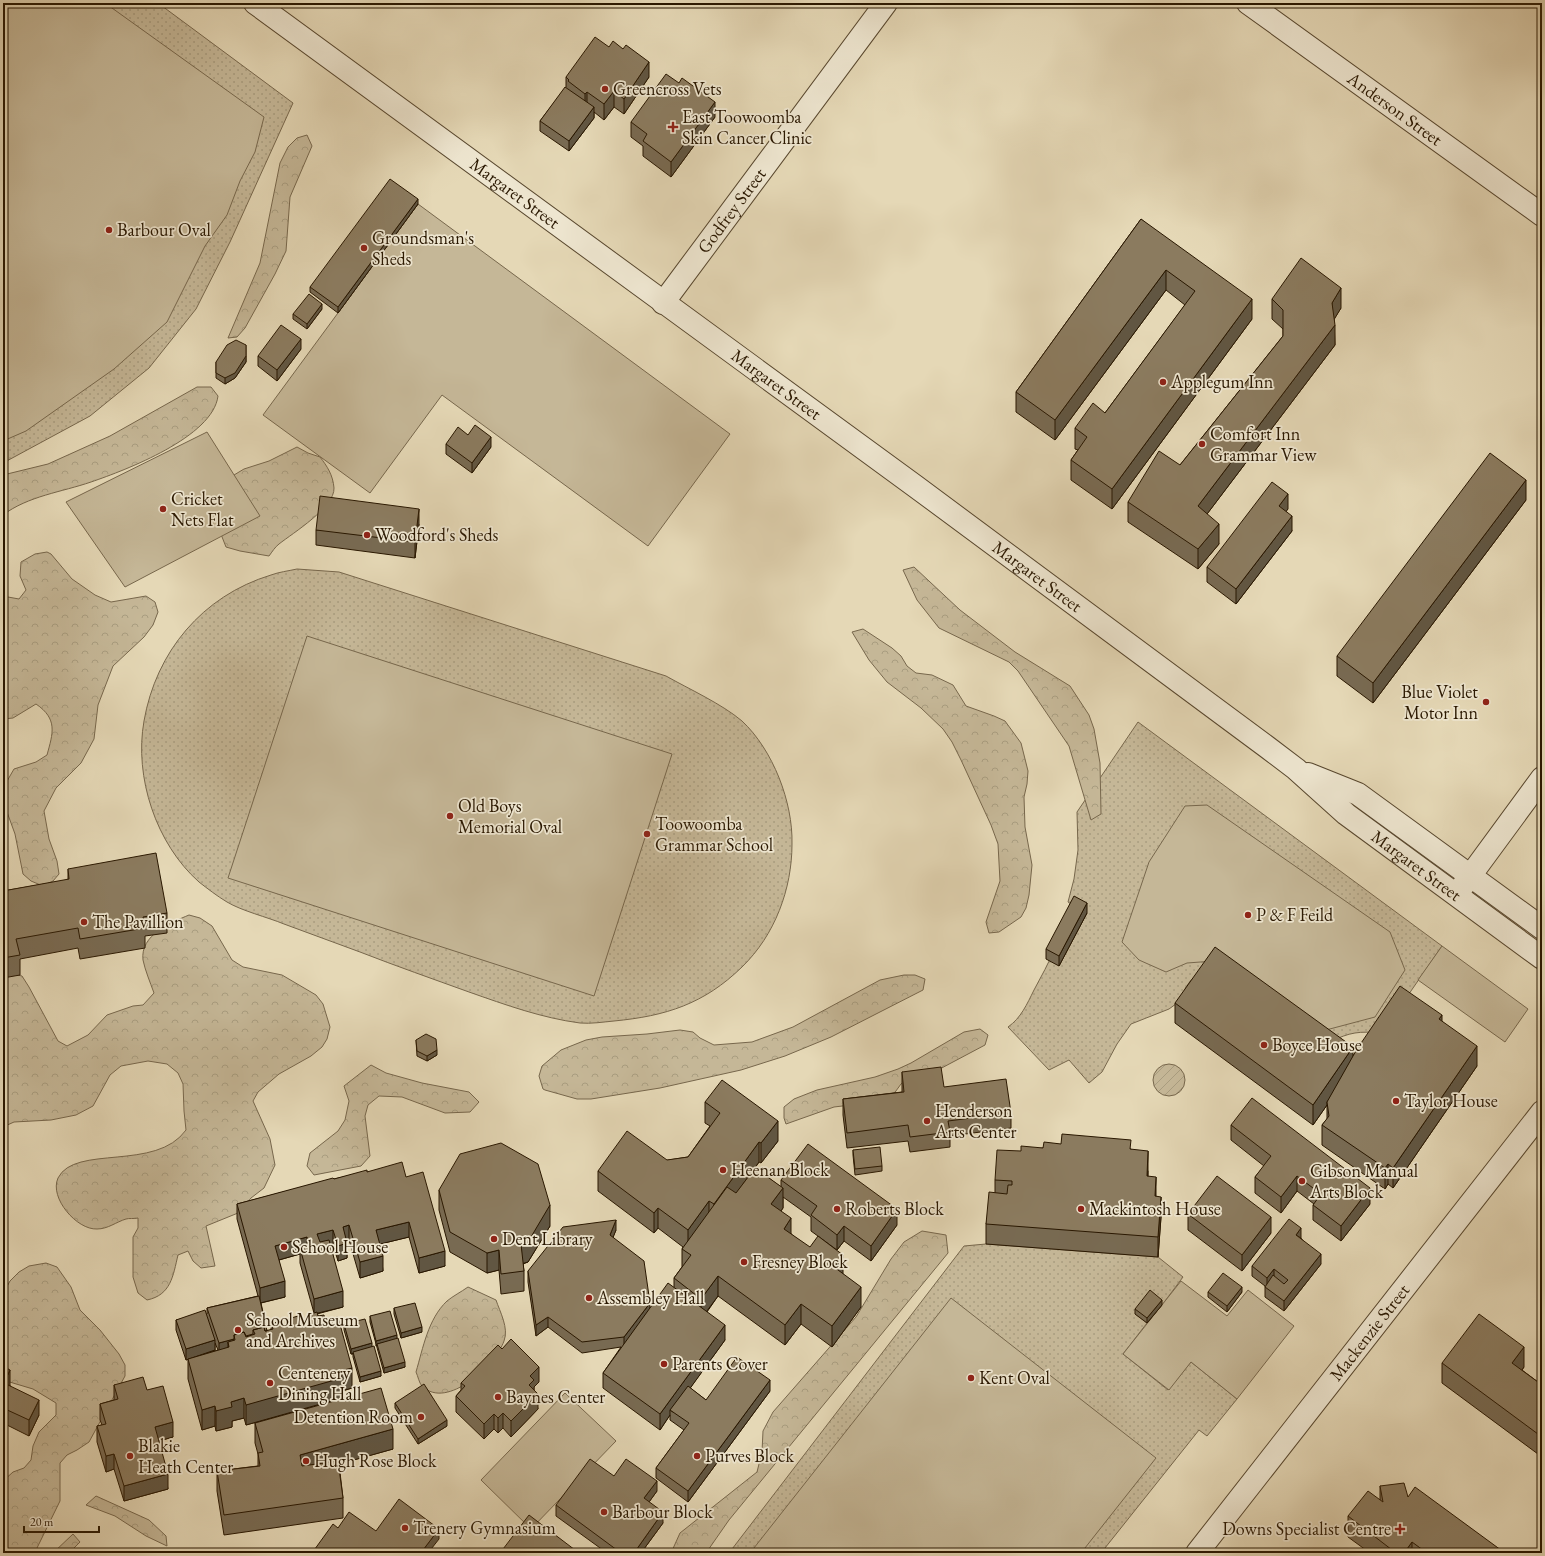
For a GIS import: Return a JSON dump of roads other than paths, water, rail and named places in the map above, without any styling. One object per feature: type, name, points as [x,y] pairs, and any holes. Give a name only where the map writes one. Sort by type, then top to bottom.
[{"type":"street","name":"Margaret Street","points":[[254,3],[915,486],[1296,769],[1346,814],[1542,958]]},
{"type":"street","name":"Godfrey Street","points":[[663,303],[886,3]]},
{"type":"street","name":"Anderson Street","points":[[1248,3],[1542,215]]},
{"type":"street","name":"Margaret Street","points":[[1296,769],[1358,794],[1542,928]]},
{"type":"street","points":[[1457,895],[1542,778]]},
{"type":"street","name":"Mackenzie Street","points":[[1197,1553],[1542,1112]]},
{"type":"place","name":"Greencross Vets","points":[[605,89]]},
{"type":"place","name":"East Toowoomba Skin Cancer Clinic","points":[[673,127]]},
{"type":"place","name":"Barbour Oval","points":[[109,230]]},
{"type":"place","name":"Groundsman's Sheds","points":[[364,248]]},
{"type":"place","name":"Applegum Inn","points":[[1163,382]]},
{"type":"place","name":"Comfort Inn Grammar View","points":[[1202,444]]},
{"type":"place","name":"Cricket Nets Flat","points":[[163,509]]},
{"type":"place","name":"Woodford's Sheds","points":[[367,535]]},
{"type":"place","name":"Blue Violet Motor Inn","points":[[1486,702]]},
{"type":"place","name":"Old Boys Memorial Oval","points":[[450,816]]},
{"type":"place","name":"Toowoomba Grammar School","points":[[647,834]]},
{"type":"place","name":"P & F Feild","points":[[1248,915]]},
{"type":"place","name":"The Pavillion","points":[[84,922]]},
{"type":"place","name":"Boyce House","points":[[1264,1045]]},
{"type":"place","name":"Taylor House","points":[[1396,1101]]},
{"type":"place","name":"Henderson Arts Center","points":[[927,1121]]},
{"type":"place","name":"Heenan Block","points":[[723,1170]]},
{"type":"place","name":"Gibson Manual Arts Block","points":[[1302,1181]]},
{"type":"place","name":"Roberts Block","points":[[837,1209]]},
{"type":"place","name":"Mackintosh House","points":[[1081,1209]]},
{"type":"place","name":"Dent Library","points":[[494,1239]]},
{"type":"place","name":"School House","points":[[284,1247]]},
{"type":"place","name":"Fresney Block","points":[[744,1262]]},
{"type":"place","name":"Assembley Hall","points":[[589,1298]]},
{"type":"place","name":"School Museum and Archives","points":[[238,1330]]},
{"type":"place","name":"Parents Cover","points":[[664,1364]]},
{"type":"place","name":"Kent Oval","points":[[971,1378]]},
{"type":"place","name":"Centenery Dining Hall","points":[[270,1383]]},
{"type":"place","name":"Baynes Center","points":[[498,1397]]},
{"type":"place","name":"Detention Room","points":[[421,1417]]},
{"type":"place","name":"Blakie Heath Center","points":[[130,1456]]},
{"type":"place","name":"Purves Block","points":[[697,1456]]},
{"type":"place","name":"Hugh Rose Block","points":[[306,1461]]},
{"type":"place","name":"Barbour Block","points":[[604,1512]]},
{"type":"place","name":"Trenery Gymnasium","points":[[405,1528]]},
{"type":"place","name":"Downs Specialist Centre","points":[[1400,1529]]}]
